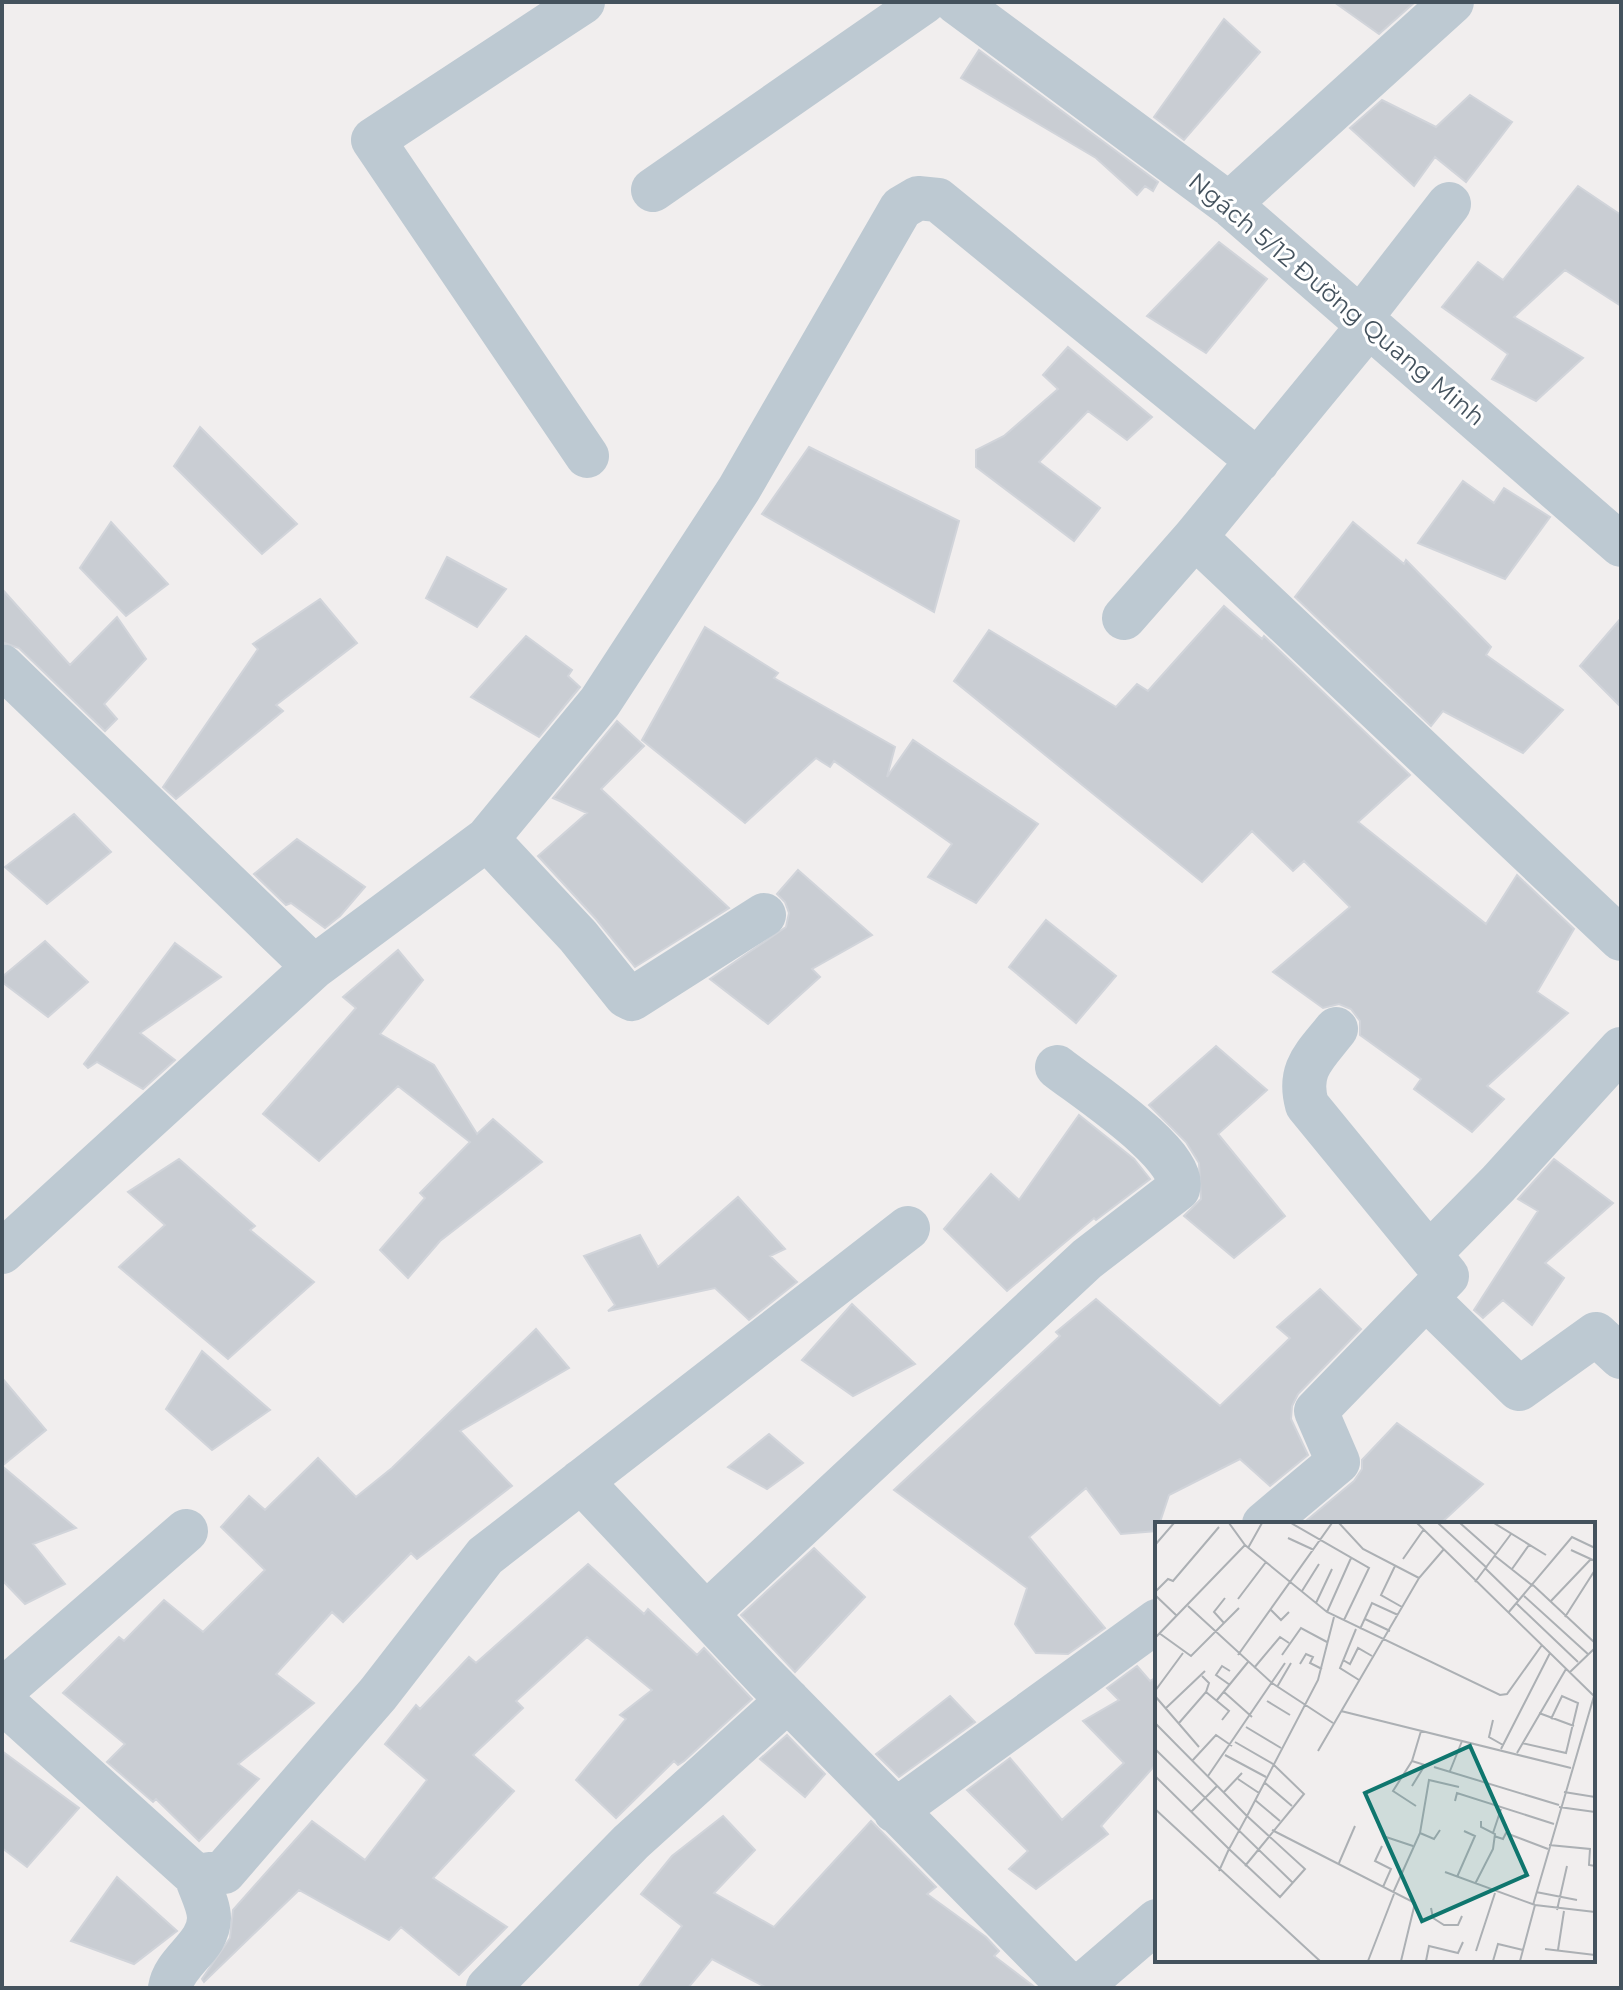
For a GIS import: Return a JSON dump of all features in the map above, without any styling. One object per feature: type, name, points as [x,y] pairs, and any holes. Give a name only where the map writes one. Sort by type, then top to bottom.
[{"type":"street","points":[[583,2],[373,140],[587,456]]},
{"type":"street","points":[[653,190],[924,2]]},
{"type":"street","name":"Ngách 5/12 Đường Quang Minh","points":[[956,2],[1044,64],[1229,204],[1621,545]]},
{"type":"street","points":[[1229,204],[1452,2]]},
{"type":"street","points":[[2,1252],[314,967],[487,839],[600,702],[739,489],[871,255],[901,208],[918,198],[938,200],[1258,461]]},
{"type":"street","points":[[1124,618],[1258,461],[1366,320],[1449,204]]},
{"type":"street","points":[[1195,537],[1621,939]]},
{"type":"street","points":[[2,666],[314,967]]},
{"type":"street","points":[[487,839],[632,999],[764,915]]},
{"type":"street","points":[[1266,1522],[1338,1462],[1316,1411],[1447,1276],[1307,1105],[1302,1080],[1306,1069],[1336,1029]]},
{"type":"street","points":[[1429,1254],[1498,1184],[1621,1049]]},
{"type":"street","points":[[706,1614],[1087,1259],[1178,1189],[1179,1176],[1164,1151],[1057,1067]]},
{"type":"street","points":[[196,1876],[224,1872],[378,1694],[485,1556],[908,1228]]},
{"type":"street","points":[[1426,1298],[1519,1389],[1596,1334],[1621,1357]]},
{"type":"street","points":[[581,1481],[895,1811],[1071,1988]]},
{"type":"street","points":[[170,1988],[172,1976],[205,1936],[209,1918],[196,1876],[4,1707],[186,1531]]},
{"type":"street","points":[[895,1811],[1155,1622]]},
{"type":"street","points":[[488,1988],[631,1842],[788,1700]]},
{"type":"street","points":[[1079,1988],[1155,1923]]},
{"type":"building","points":[[1334,2],[1415,2],[1379,34]]},
{"type":"building","points":[[1224,19],[1260,52],[1184,140],[1154,117]]},
{"type":"building","points":[[979,50],[1158,182],[1153,191],[1145,186],[1137,195],[1096,158],[961,78]]},
{"type":"building","points":[[1470,95],[1512,122],[1466,182],[1435,157],[1414,186],[1350,128],[1382,100],[1436,127]]},
{"type":"building","points":[[1578,186],[1621,215],[1621,306],[1565,270],[1514,317],[1583,358],[1536,401],[1492,379],[1508,354],[1442,307],[1478,262],[1503,280]]},
{"type":"building","points":[[1219,242],[1267,279],[1206,353],[1147,316]]},
{"type":"building","points":[[1068,347],[1152,417],[1127,440],[1088,411],[1039,462],[1100,508],[1074,541],[976,467],[976,450],[1004,436],[1058,389],[1043,375]]},
{"type":"building","points":[[200,427],[297,524],[262,554],[174,466]]},
{"type":"building","points":[[809,447],[959,521],[934,612],[762,514]]},
{"type":"building","points":[[1463,481],[1494,503],[1504,488],[1550,517],[1505,579],[1418,543]]},
{"type":"building","points":[[111,522],[168,584],[126,616],[80,568]]},
{"type":"building","points":[[1353,522],[1404,564],[1406,560],[1491,647],[1486,655],[1563,710],[1523,753],[1443,711],[1431,726],[1295,597]]},
{"type":"building","points":[[447,557],[506,589],[477,627],[426,598]]},
{"type":"building","points":[[2,589],[70,665],[117,617],[146,659],[104,704],[117,719],[105,731],[19,648],[2,642]]},
{"type":"building","points":[[320,599],[357,643],[276,705],[283,711],[176,799],[163,787],[258,649],[253,644]]},
{"type":"building","points":[[1224,606],[1262,639],[1264,636],[1410,775],[1358,822],[1486,924],[1517,875],[1574,929],[1537,992],[1568,1013],[1487,1086],[1504,1099],[1472,1132],[1414,1089],[1421,1079],[1360,1035],[1360,1021],[1351,1009],[1339,1004],[1323,1008],[1273,972],[1350,907],[1304,861],[1293,871],[1252,831],[1202,882],[954,681],[989,630],[1116,707],[1137,684],[1148,691]]},
{"type":"building","points":[[1621,618],[1621,707],[1580,666]]},
{"type":"building","points":[[705,627],[778,673],[774,678],[895,747],[887,777],[913,740],[1038,824],[976,903],[928,877],[952,844],[834,761],[830,767],[816,758],[745,823],[642,740]]},
{"type":"building","points":[[526,636],[572,670],[568,676],[580,687],[539,737],[471,697]]},
{"type":"building","points":[[617,721],[644,746],[601,789],[729,908],[635,967],[538,856],[587,813],[553,798]]},
{"type":"building","points":[[74,814],[111,852],[47,904],[5,867]]},
{"type":"building","points":[[297,839],[365,887],[325,928],[291,903],[286,905],[254,874]]},
{"type":"building","points":[[798,870],[872,935],[812,969],[820,977],[768,1024],[710,979],[786,927],[789,913],[785,902],[777,894]]},
{"type":"building","points":[[1046,920],[1116,976],[1076,1023],[1009,967]]},
{"type":"building","points":[[45,941],[88,982],[48,1017],[2,982],[2,977]]},
{"type":"building","points":[[175,943],[221,977],[140,1033],[175,1060],[143,1089],[97,1062],[88,1068],[84,1064]]},
{"type":"building","points":[[398,950],[423,980],[380,1034],[434,1065],[477,1134],[493,1119],[542,1162],[440,1241],[408,1278],[380,1250],[425,1198],[420,1193],[470,1142],[398,1086],[319,1161],[263,1114],[356,1008],[343,997]]},
{"type":"building","points":[[1216,1046],[1267,1090],[1218,1134],[1285,1216],[1234,1258],[1184,1216],[1201,1199],[1199,1163],[1186,1142],[1149,1105]]},
{"type":"building","points":[[1079,1115],[1134,1159],[1150,1179],[1096,1220],[1094,1218],[1007,1291],[944,1229],[991,1174],[1019,1200]]},
{"type":"building","points":[[179,1159],[255,1226],[250,1230],[314,1282],[228,1359],[119,1267],[165,1225],[128,1192]]},
{"type":"building","points":[[1554,1159],[1613,1203],[1545,1263],[1564,1278],[1532,1325],[1503,1300],[1483,1318],[1474,1310],[1538,1211],[1518,1199]]},
{"type":"building","points":[[738,1197],[785,1249],[770,1256],[797,1282],[749,1320],[715,1288],[608,1311],[615,1305],[584,1256],[640,1235],[658,1267]]},
{"type":"building","points":[[1320,1289],[1361,1329],[1298,1394],[1292,1406],[1291,1419],[1308,1455],[1270,1486],[1240,1459],[1169,1495],[1160,1522],[1155,1522],[1155,1531],[1121,1534],[1086,1488],[1029,1537],[1105,1628],[1068,1654],[1036,1653],[1015,1624],[1027,1588],[894,1490],[1060,1336],[1056,1332],[1096,1299],[1220,1406],[1290,1338],[1277,1327]]},
{"type":"building","points":[[852,1304],[915,1364],[853,1396],[802,1360]]},
{"type":"building","points":[[536,1329],[569,1368],[460,1431],[512,1486],[417,1559],[411,1553],[343,1622],[332,1612],[276,1674],[314,1703],[238,1764],[259,1779],[199,1841],[156,1799],[153,1802],[107,1762],[125,1744],[63,1693],[119,1637],[124,1641],[164,1600],[203,1632],[265,1570],[221,1527],[249,1496],[265,1510],[318,1458],[356,1497],[392,1468]]},
{"type":"building","points":[[202,1351],[270,1410],[212,1450],[166,1409]]},
{"type":"building","points":[[2,1378],[46,1430],[2,1466]]},
{"type":"building","points":[[1397,1423],[1483,1484],[1442,1522],[1309,1522],[1307,1520],[1354,1481],[1362,1469],[1362,1460]]},
{"type":"building","points":[[769,1434],[803,1463],[767,1489],[728,1467]]},
{"type":"building","points":[[2,1466],[76,1528],[33,1544],[65,1584],[25,1604],[2,1580]]},
{"type":"building","points":[[814,1548],[865,1597],[795,1672],[741,1615]]},
{"type":"building","points":[[588,1564],[644,1614],[648,1609],[697,1655],[704,1648],[752,1699],[684,1761],[678,1765],[674,1761],[616,1818],[576,1780],[626,1719],[620,1715],[652,1690],[587,1637],[516,1701],[523,1708],[473,1755],[514,1791],[433,1878],[507,1927],[459,1975],[401,1927],[389,1940],[299,1890],[204,1982],[202,1979],[230,1938],[233,1910],[312,1821],[365,1860],[427,1780],[385,1744],[416,1705],[420,1709],[469,1657],[476,1663]]},
{"type":"building","points":[[1137,1666],[1150,1681],[1155,1678],[1155,1765],[1101,1826],[1108,1834],[1036,1889],[1009,1869],[1028,1851],[967,1790],[1010,1758],[1062,1820],[1124,1763],[1083,1721],[1119,1700],[1107,1688]]},
{"type":"building","points":[[950,1696],[975,1722],[899,1777],[876,1754]]},
{"type":"building","points":[[787,1735],[825,1774],[805,1797],[760,1759]]},
{"type":"building","points":[[2,1751],[79,1808],[27,1867],[2,1848]]},
{"type":"building","points":[[723,1816],[755,1850],[714,1893],[774,1927],[871,1821],[936,1887],[927,1894],[986,1937],[999,1951],[994,1956],[1036,1988],[767,1988],[712,1959],[688,1988],[638,1988],[682,1926],[641,1894],[672,1856]]},
{"type":"building","points":[[117,1877],[177,1931],[134,1964],[71,1941]]}]
